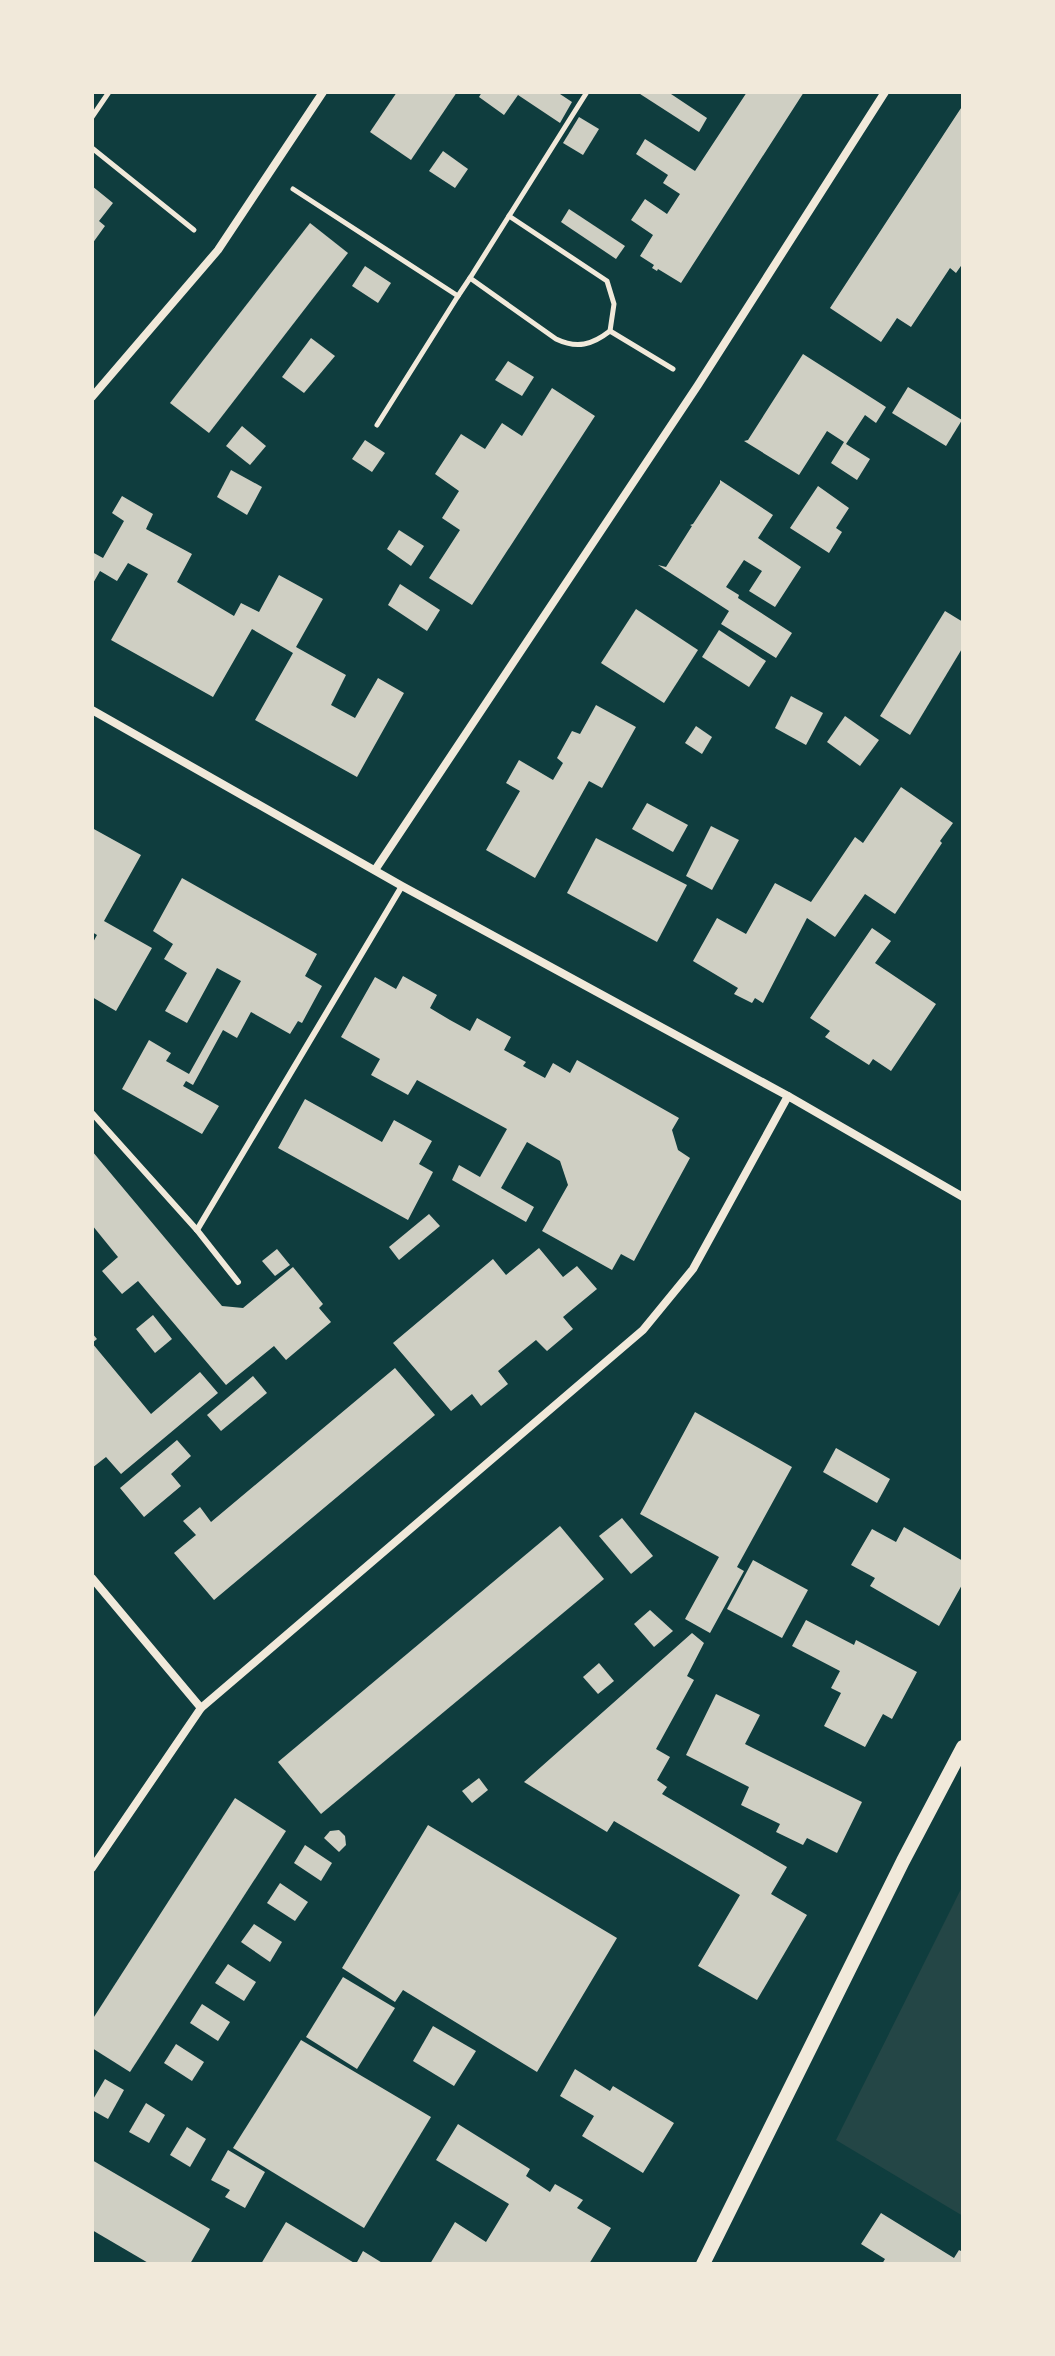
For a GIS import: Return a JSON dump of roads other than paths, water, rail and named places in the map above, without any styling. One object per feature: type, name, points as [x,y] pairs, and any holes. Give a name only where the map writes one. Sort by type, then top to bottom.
[{"type":"street","points":[[92,397],[218,250],[323,92]]},
{"type":"street","points":[[375,870],[698,385],[885,92]]},
{"type":"street","points":[[92,710],[402,886],[788,1096],[963,1197]]},
{"type":"street","points":[[92,1868],[201,1708],[643,1330],[693,1269],[788,1096]]},
{"type":"street","points":[[92,1578],[201,1708]]},
{"type":"street","points":[[703,2264],[882,1902],[963,1747]]},
{"type":"lane","points":[[197,1230],[402,886]]},
{"type":"lane","points":[[92,1113],[197,1230],[238,1282]]}]
